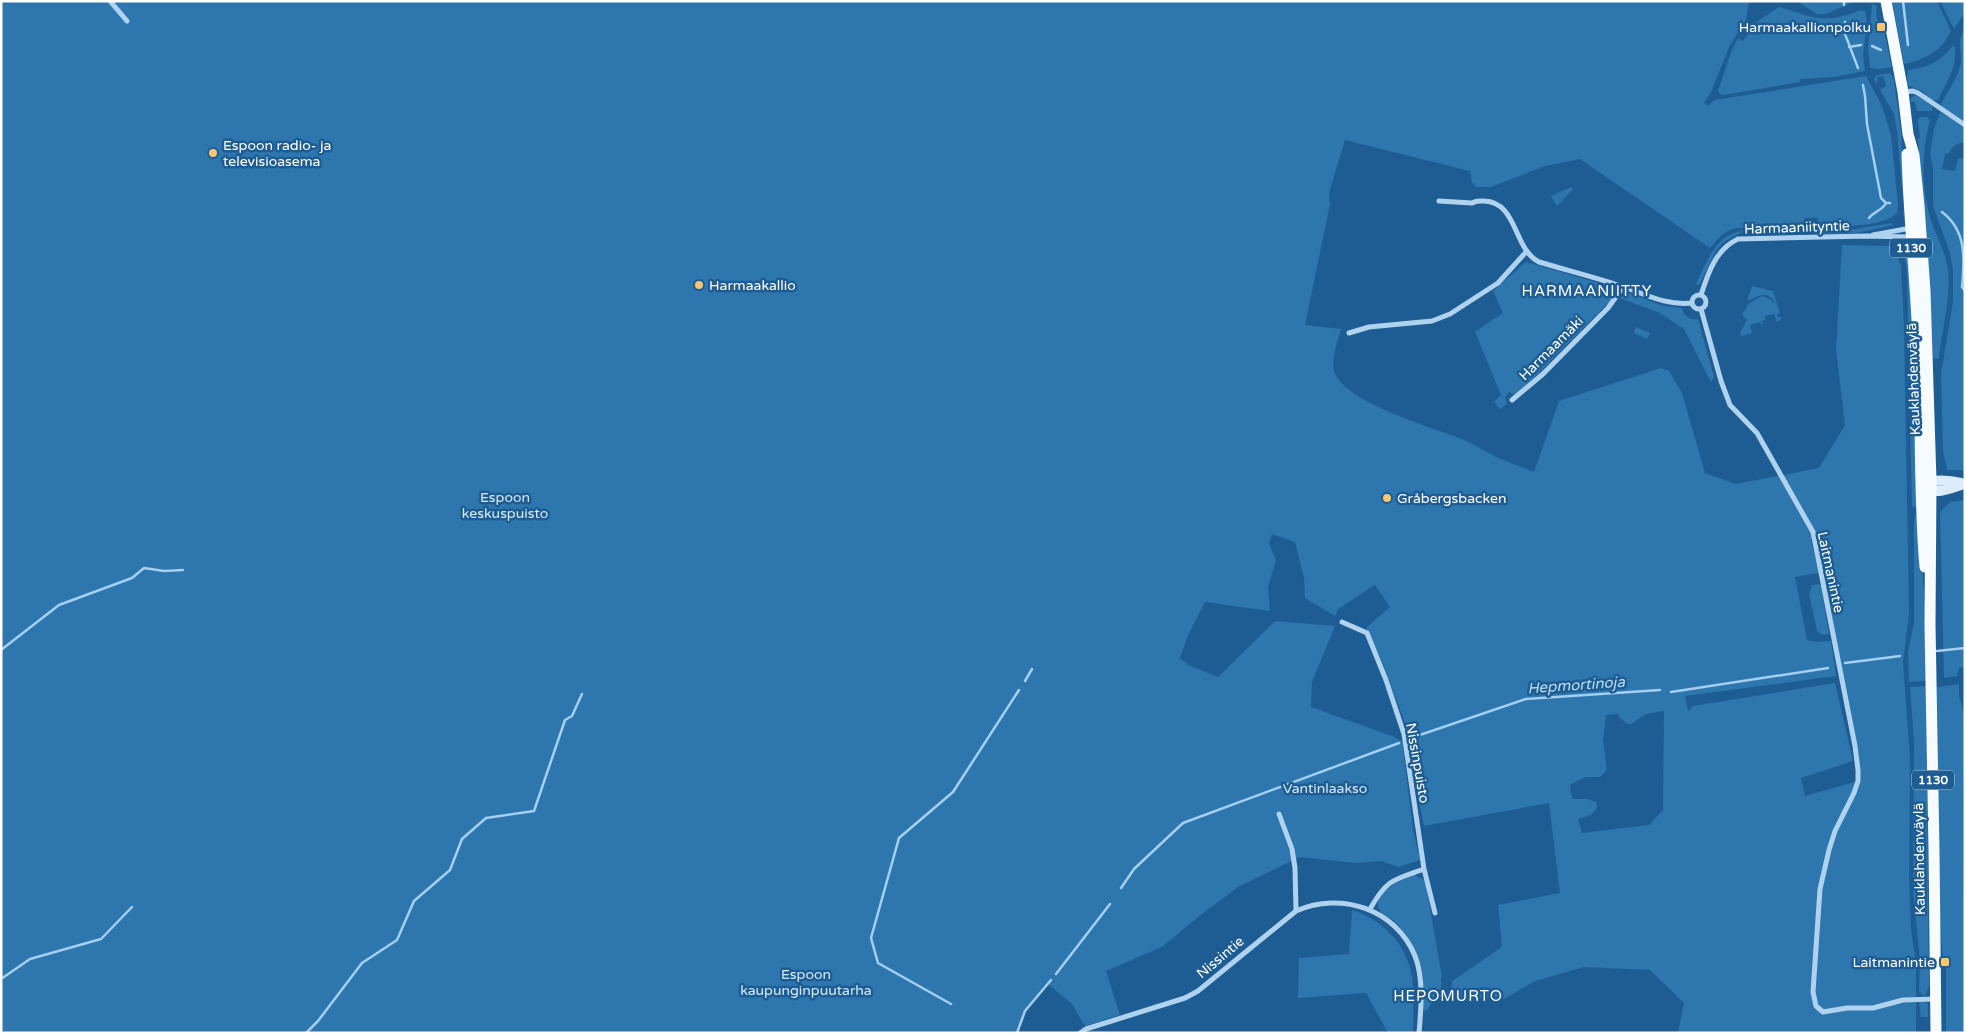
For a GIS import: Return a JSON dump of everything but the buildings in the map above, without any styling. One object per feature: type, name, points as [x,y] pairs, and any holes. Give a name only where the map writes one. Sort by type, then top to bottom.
[{"type":"main road","name":"Kauklahdenväylä","points":[[1886,1],[1900,72],[1908,134],[1914,155],[1929,395],[1928,486],[1936,1033]]},
{"type":"main road","name":"Kauklahdenväylä","points":[[1908,134],[1910,233],[1928,486]]},
{"type":"street","points":[[110,1],[127,21]]},
{"type":"street","points":[[1903,92],[1918,94],[1965,125]]},
{"type":"street","points":[[1439,201],[1472,203],[1476,201],[1491,201],[1499,204],[1514,224],[1526,252],[1531,258],[1623,286],[1666,303],[1676,305],[1692,303],[1694,308],[1701,309]]},
{"type":"street","name":"Harmaaniityntie","points":[[1701,295],[1709,273],[1722,250],[1728,243],[1738,239],[1867,236],[1920,232]]},
{"type":"street","name":"Harmaaniityntie","points":[[1867,236],[1920,232]]},
{"type":"street","points":[[1350,333],[1369,327],[1432,321],[1450,314],[1498,283],[1526,252]]},
{"type":"street","name":"Harmaamäki","points":[[1512,400],[1543,374],[1608,308],[1623,286]]},
{"type":"street","name":"Harmaaniityntie","points":[[1692,303],[1694,296],[1701,295]]},
{"type":"street","name":"Harmaaniityntie","points":[[1701,295],[1705,298],[1706,302],[1705,306],[1701,309]]},
{"type":"street","name":"Laitmanintie","points":[[1701,309],[1726,397],[1734,410],[1756,433],[1813,532],[1858,770],[1858,781],[1854,793],[1835,831],[1820,889],[1812,992],[1816,1006],[1823,1012],[1848,1008],[1873,1008],[1903,1000],[1935,999]]},
{"type":"street","points":[[1928,486],[1944,491],[1964,484]]},
{"type":"street","name":"Nissinpuisto","points":[[1342,622],[1367,633],[1404,734],[1424,869],[1435,913]]},
{"type":"street","points":[[1279,814],[1292,848],[1295,868],[1296,911]]},
{"type":"street","points":[[1370,910],[1382,889],[1390,881],[1424,869]]},
{"type":"street","name":"Nissintie","points":[[1080,1033],[1086,1029],[1185,998],[1198,991],[1296,911],[1308,905],[1339,902],[1359,905],[1370,910],[1398,930],[1408,944],[1415,957],[1420,987],[1420,1033]]},
{"type":"green space","name":"Espoon keskuspuisto","points":[[1,1],[1749,1],[1746,20],[1730,45],[1711,92],[1704,103],[1708,106],[1715,100],[1866,76],[1882,106],[1891,135],[1898,204],[1897,213],[1890,218],[1871,224],[1818,226],[1818,218],[1805,218],[1803,227],[1744,227],[1723,234],[1710,248],[1580,159],[1545,166],[1491,187],[1476,187],[1472,182],[1470,171],[1345,140],[1329,193],[1330,204],[1305,325],[1341,329],[1333,367],[1341,383],[1354,394],[1392,413],[1464,440],[1498,458],[1534,472],[1559,401],[1661,368],[1669,371],[1682,393],[1705,473],[1736,484],[1819,468],[1845,425],[1836,350],[1842,245],[1890,246],[1896,252],[1901,266],[1904,327],[1909,614],[1903,662],[1910,758],[1909,878],[1911,930],[1916,962],[1916,1033],[1678,1033],[1684,1003],[1650,970],[1584,967],[1535,981],[1504,999],[1455,998],[1451,991],[1452,981],[1502,947],[1498,905],[1560,893],[1549,803],[1424,826],[1407,741],[1408,731],[1383,664],[1366,628],[1390,607],[1375,585],[1338,609],[1335,616],[1305,598],[1304,578],[1295,542],[1272,534],[1269,544],[1276,560],[1268,587],[1270,611],[1205,602],[1188,635],[1180,658],[1188,665],[1218,677],[1275,621],[1335,626],[1312,682],[1311,707],[1402,741],[1413,830],[1420,860],[1398,867],[1382,861],[1355,863],[1300,857],[1238,887],[1162,947],[1106,971],[1120,1015],[1085,1026],[1072,1004],[1048,984],[1025,1011],[1017,1033],[1,1033]],"holes":[[[1816,537],[1858,781],[1805,796],[1801,778],[1853,761],[1835,683],[1693,706],[1688,711],[1685,696],[1836,676],[1831,641],[1816,642],[1807,640],[1795,577],[1819,573],[1811,540]],[[1664,711],[1663,810],[1649,825],[1582,833],[1578,819],[1591,815],[1597,808],[1596,802],[1587,799],[1573,799],[1570,791],[1571,784],[1585,777],[1600,777],[1607,770],[1603,740],[1606,715],[1618,714],[1627,724],[1631,724],[1646,714]]]},
{"type":"green space","points":[[1797,1],[1855,1],[1826,14],[1817,14]]},
{"type":"green space","points":[[1892,1],[1937,1],[1951,31],[1943,44],[1932,54],[1904,64]]},
{"type":"green space","points":[[1940,1],[1965,1],[1965,12],[1954,29]]},
{"type":"green space","points":[[1872,4],[1877,6],[1876,15],[1880,32],[1884,31],[1892,67],[1870,68],[1868,48]]},
{"type":"green space","points":[[1779,7],[1811,17],[1828,19],[1861,10],[1866,12],[1867,25],[1863,54],[1865,71],[1834,77],[1800,79],[1800,82],[1724,95],[1720,94],[1718,91],[1731,52],[1738,38],[1743,41],[1758,21]]},
{"type":"green space","points":[[1965,28],[1965,122],[1942,107],[1941,104],[1954,82],[1960,67],[1960,44]]},
{"type":"green space","points":[[1953,46],[1955,47],[1955,54],[1953,68],[1938,100],[1932,100],[1922,91],[1907,85],[1908,70],[1934,63]]},
{"type":"green space","points":[[1890,73],[1894,80],[1901,132],[1905,211],[1902,219],[1904,210],[1894,114],[1880,90],[1886,86],[1883,76],[1878,77],[1877,84],[1874,78],[1877,75]]},
{"type":"green space","points":[[1916,95],[1932,106],[1932,111],[1917,111],[1915,102],[1911,102],[1911,98]]},
{"type":"green space","points":[[1940,112],[1965,127],[1965,142],[1955,146],[1949,153],[1945,154],[1942,169],[1955,171],[1958,159],[1965,157],[1965,470],[1947,470],[1943,451],[1941,374],[1953,302],[1953,271],[1950,253],[1933,206],[1933,168],[1930,153],[1934,129]]},
{"type":"green space","points":[[1927,117],[1930,120],[1924,158],[1924,185],[1928,210],[1947,264],[1949,281],[1939,358],[1937,359],[1933,358],[1929,276],[1918,139],[1920,138],[1918,119]]},
{"type":"green space","points":[[1571,187],[1573,189],[1557,206],[1551,196]]},
{"type":"green space","points":[[1891,223],[1894,225],[1856,233],[1817,234],[1817,231],[1856,229]]},
{"type":"green space","points":[[1743,231],[1722,243],[1699,285],[1696,284],[1708,258],[1719,243],[1733,233]]},
{"type":"green space","points":[[1758,231],[1811,231],[1811,234],[1761,234]]},
{"type":"green space","points":[[1902,245],[1907,253],[1910,266],[1915,362],[1917,508],[1912,506],[1907,271]]},
{"type":"green space","points":[[1526,262],[1609,286],[1613,290],[1612,299],[1519,393],[1513,394],[1509,392],[1505,397],[1507,404],[1500,409],[1494,402],[1501,395],[1475,332],[1503,313],[1493,291]]},
{"type":"green space","points":[[1752,286],[1773,291],[1780,313],[1777,314],[1781,319],[1777,322],[1774,314],[1765,316],[1765,320],[1761,321],[1763,327],[1760,322],[1750,325],[1752,333],[1741,336],[1740,333],[1747,320],[1742,315],[1748,304],[1762,296],[1770,299],[1776,305],[1770,297],[1766,295],[1759,296],[1747,301]]},
{"type":"green space","points":[[1625,293],[1663,306],[1682,308],[1687,317],[1698,319],[1714,377],[1711,382],[1684,329],[1660,313],[1620,298]]},
{"type":"green space","points":[[1636,327],[1650,333],[1647,339],[1634,333]]},
{"type":"green space","points":[[1965,500],[1965,667],[1959,668],[1957,676],[1944,678],[1940,512],[1950,502]]},
{"type":"green space","points":[[1916,513],[1918,514],[1925,605],[1926,681],[1909,682],[1908,652],[1914,623],[1914,521]]},
{"type":"green space","points":[[1818,584],[1821,586],[1829,633],[1826,635],[1817,631],[1809,594],[1812,585]]},
{"type":"green space","points":[[1959,684],[1959,696],[1965,718],[1963,804],[1965,1033],[1946,1033],[1946,959],[1943,959],[1940,928],[1937,687]]},
{"type":"green space","points":[[1926,686],[1929,986],[1925,996],[1919,992],[1920,961],[1913,889],[1914,741],[1910,687]]},
{"type":"green space","points":[[1414,875],[1425,880],[1442,977],[1441,991],[1427,1010],[1423,1011],[1420,972],[1416,953],[1399,926],[1382,913],[1378,906],[1381,895],[1391,886]]},
{"type":"green space","points":[[1352,910],[1381,925],[1397,941],[1408,960],[1412,979],[1413,1033],[1388,1033],[1366,993],[1298,998],[1299,958],[1349,954]]},
{"type":"green space","points":[[1924,1001],[1928,1004],[1928,1017],[1921,1017],[1919,1003]]},
{"type":"waterway","points":[[1903,1],[1908,45]]},
{"type":"waterway","points":[[1845,22],[1845,34],[1858,68]]},
{"type":"waterway","points":[[1849,47],[1861,45]]},
{"type":"waterway","points":[[1872,46],[1881,50]]},
{"type":"waterway","points":[[1863,85],[1867,124],[1881,198],[1886,203],[1890,203]]},
{"type":"waterway","points":[[1869,218],[1886,203]]},
{"type":"waterway","points":[[1942,212],[1950,219],[1960,236],[1964,265],[1962,287],[1965,291]]},
{"type":"waterway","points":[[1,650],[59,605],[132,578],[144,568],[164,571],[183,570]]},
{"type":"waterway","name":"Hepmortinoja","points":[[1937,651],[1965,648]]},
{"type":"waterway","name":"Hepmortinoja","points":[[1845,663],[1900,656]]},
{"type":"waterway","name":"Hepmortinoja","points":[[1671,692],[1828,668]]},
{"type":"waterway","points":[[1025,681],[1032,669]]},
{"type":"waterway","points":[[951,1004],[878,963],[871,938],[899,838],[953,792],[1019,690]]},
{"type":"waterway","name":"Hepmortinoja","points":[[1411,738],[1526,699],[1660,690]]},
{"type":"waterway","points":[[306,1033],[318,1021],[362,963],[397,940],[414,901],[450,870],[462,839],[486,818],[534,811],[565,720],[572,716],[582,694]]},
{"type":"waterway","name":"Hepmortinoja","points":[[1121,888],[1134,869],[1183,823],[1399,743]]},
{"type":"waterway","name":"Hepmortinoja","points":[[1056,974],[1110,904]]},
{"type":"waterway","points":[[1,979],[30,959],[101,939],[132,907]]},
{"type":"waterway","name":"Hepmortinoja","points":[[1017,1033],[1025,1011],[1051,980]]},
{"type":"place","name":"Harmaakallionpolku","points":[[1881,27]]},
{"type":"place","name":"Espoon radio- ja televisioasema","points":[[213,153]]},
{"type":"place","name":"Harmaakallio","points":[[699,285]]},
{"type":"place","name":"Gråbergsbacken","points":[[1387,498]]},
{"type":"place","name":"Laitmanintie","points":[[1945,962]]},
{"type":"district","name":"HARMAANIITTY","points":[[1587,291]]},
{"type":"district","name":"HEPOMURTO","points":[[1448,996]]},
{"type":"park label","name":"Vantinlaakso","points":[[1325,788]]},
{"type":"park label","name":"Espoon kaupunginpuutarha","points":[[806,982]]}]
